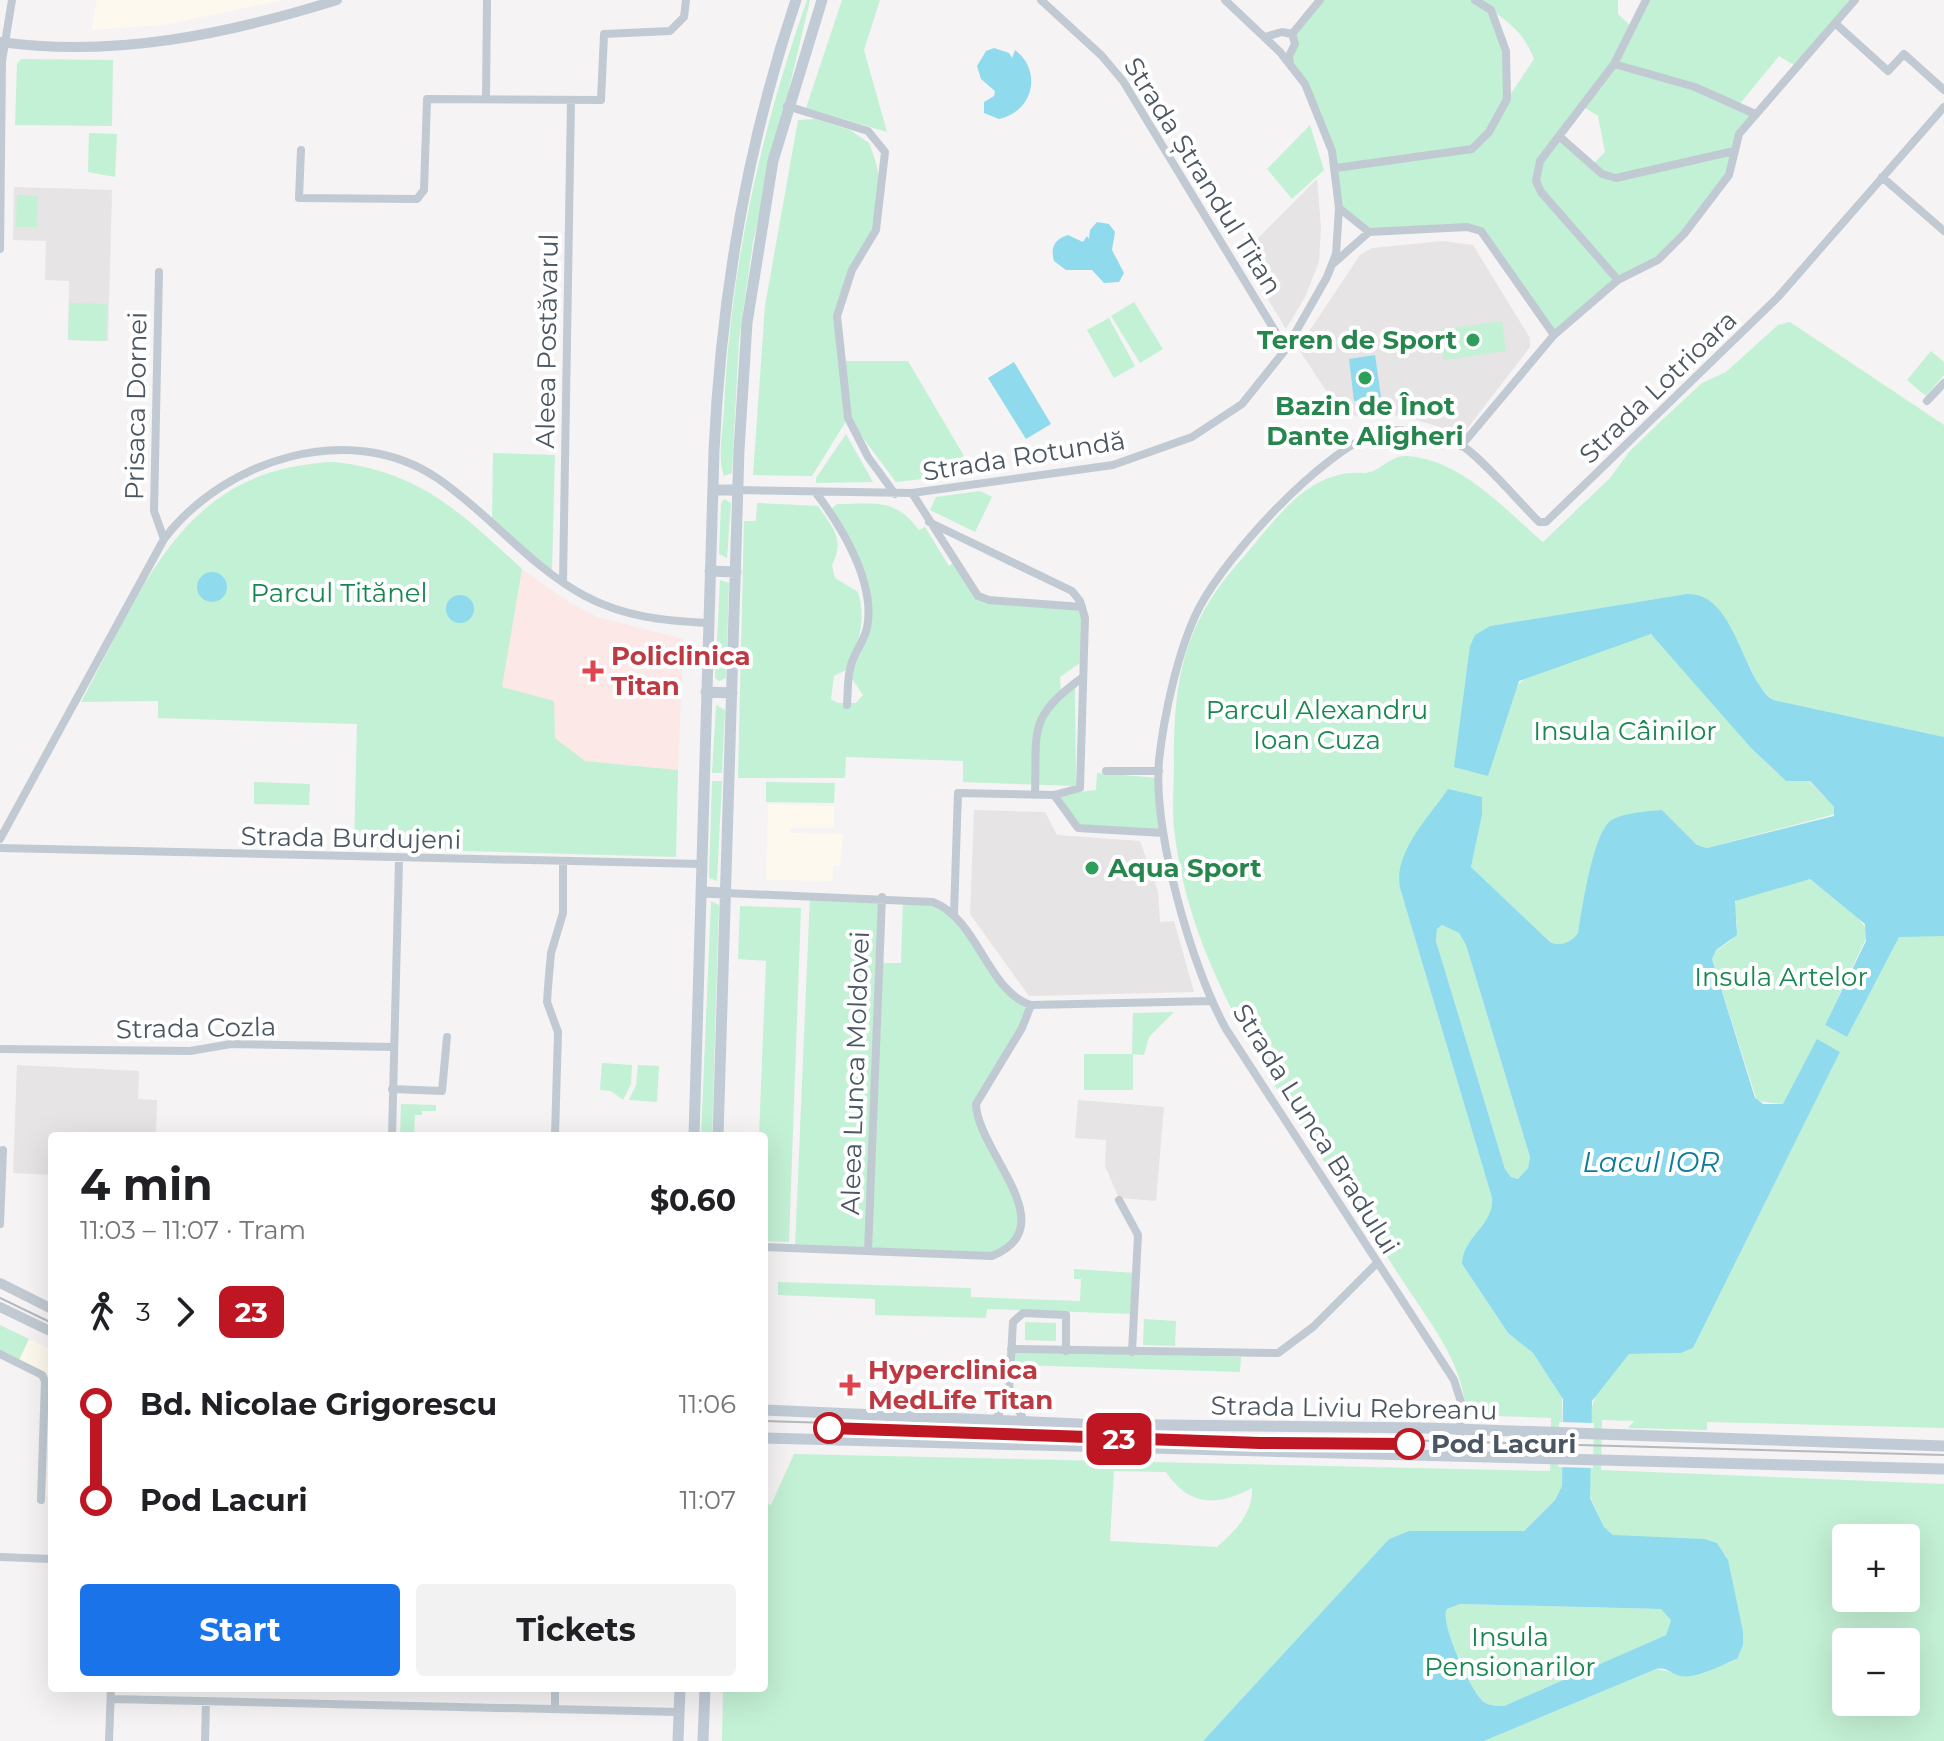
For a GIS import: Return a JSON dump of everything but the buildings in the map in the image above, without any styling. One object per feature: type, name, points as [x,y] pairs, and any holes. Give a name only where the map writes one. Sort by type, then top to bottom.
[{"type":"main road","points":[[694,1132],[706,692],[720,344],[734,241],[763,109],[796,0]]},
{"type":"main road","points":[[718,1132],[738,490],[750,297],[766,192],[787,106],[822,0]]},
{"type":"main road","points":[[713,490],[738,490]]},
{"type":"main road","points":[[710,571],[736,572]]},
{"type":"main road","points":[[706,692],[732,693]]},
{"type":"main road","points":[[701,892],[726,893]]},
{"type":"main road","name":"Strada Liviu Rebreanu","points":[[768,1410],[1025,1422],[1460,1430],[1944,1446]]},
{"type":"main road","name":"Strada Liviu Rebreanu","points":[[768,1438],[1622,1458],[1944,1469]]},
{"type":"main road","points":[[678,1741],[680,1692]]},
{"type":"main road","points":[[703,1741],[705,1692]]},
{"type":"street","points":[[0,249],[2,42],[12,0]]},
{"type":"street","points":[[2,42],[96,46],[178,40],[269,21],[337,0]]},
{"type":"street","points":[[486,99],[487,0]]},
{"type":"street","points":[[301,150],[299,198],[417,199],[424,190],[427,99],[601,100],[604,34],[670,31],[684,17],[686,0]]},
{"type":"street","name":"Strada Ștrandul Titan","points":[[1041,0],[1102,56],[1123,81],[1286,349]]},
{"type":"street","name":"Strada Rotundă","points":[[738,490],[912,493],[1113,465],[1168,448],[1208,428],[1242,404],[1286,349],[1334,263],[1339,208],[1336,168],[1309,92],[1278,50],[1225,0]]},
{"type":"street","points":[[1292,34],[1320,0]]},
{"type":"street","points":[[1336,168],[1472,149],[1489,132],[1507,99],[1506,51],[1491,10],[1475,0]]},
{"type":"street","points":[[1618,280],[1541,192],[1536,181],[1540,161],[1614,64],[1646,0]]},
{"type":"street","points":[[1461,446],[1554,335],[1618,280],[1647,268],[1684,234],[1729,175],[1739,134],[1855,0]]},
{"type":"street","points":[[1836,24],[1888,71],[1904,54],[1944,90]]},
{"type":"street","points":[[1264,37],[1285,32],[1292,34],[1295,40],[1290,64]]},
{"type":"street","points":[[1276,36],[1278,50],[1292,50]]},
{"type":"street","points":[[1614,64],[1695,87],[1755,114]]},
{"type":"street","name":"Aleea Postăvarul","points":[[563,582],[571,100]]},
{"type":"street","points":[[787,106],[868,131],[885,152],[877,221],[837,309],[848,418],[868,457],[895,494]]},
{"type":"street","points":[[1944,107],[1882,177],[1944,231]]},
{"type":"street","points":[[1559,136],[1602,174],[1616,178],[1734,151]]},
{"type":"street","name":"Strada Lotrioara","points":[[1212,1001],[1177,897],[1163,833],[1159,771],[1181,656],[1199,609],[1220,575],[1254,534],[1313,475],[1367,436],[1385,430],[1410,431],[1461,446],[1539,522],[1546,522],[1741,336],[1882,177]]},
{"type":"street","points":[[1339,208],[1369,232]]},
{"type":"street","points":[[1334,263],[1369,232],[1467,227],[1481,231],[1554,335]]},
{"type":"street","name":"Prisaca Dornei","points":[[159,272],[154,511],[164,539]]},
{"type":"street","points":[[1927,401],[1944,383]]},
{"type":"street","points":[[0,839],[164,539],[207,498],[248,471],[300,455],[360,451],[400,461],[434,476],[563,582],[603,605],[667,621],[709,623]]},
{"type":"street","points":[[816,493],[837,521],[853,552],[867,607],[865,636],[851,663],[847,705]]},
{"type":"street","points":[[912,493],[978,596],[989,600],[1082,607]]},
{"type":"street","points":[[929,522],[1067,588],[1077,596],[1082,607],[1080,788],[1054,795],[958,793],[954,913]]},
{"type":"street","points":[[1035,795],[1042,713],[1051,701],[1083,677]]},
{"type":"street","points":[[1106,771],[1159,771]]},
{"type":"street","points":[[1054,795],[1078,828],[1163,833]]},
{"type":"street","name":"Strada Burdujeni","points":[[0,848],[399,860],[701,864]]},
{"type":"street","points":[[392,1132],[399,860]]},
{"type":"street","points":[[555,1132],[558,1032],[547,1002],[551,953],[563,913],[563,862]]},
{"type":"street","points":[[726,893],[921,899],[954,913],[1010,992],[1031,1005],[1022,1028],[976,1104],[980,1128],[1020,1203],[1023,1220],[1018,1234],[1003,1251],[992,1256],[768,1247]]},
{"type":"street","name":"Aleea Lunca Moldovei","points":[[868,1251],[882,897]]},
{"type":"street","name":"Strada Lunca Bradului","points":[[1031,1005],[1212,1001],[1454,1380],[1461,1402],[1459,1456]]},
{"type":"street","points":[[392,1089],[442,1091],[447,1037]]},
{"type":"street","name":"Strada Cozla","points":[[0,1049],[190,1051],[231,1044],[393,1047]]},
{"type":"street","points":[[0,1224],[3,1150]]},
{"type":"street","points":[[1119,1200],[1138,1235],[1132,1352]]},
{"type":"street","points":[[1011,1349],[1278,1353],[1313,1327],[1377,1263]]},
{"type":"street","points":[[0,1283],[48,1307]]},
{"type":"street","points":[[0,1307],[48,1330]]},
{"type":"street","points":[[995,1421],[1009,1393],[1013,1322],[1023,1313],[1066,1315],[1066,1351]]},
{"type":"street","points":[[0,1354],[42,1375],[47,1391],[41,1500]]},
{"type":"street","points":[[1009,1393],[1025,1422]]},
{"type":"street","points":[[0,1557],[48,1559]]},
{"type":"street","points":[[109,1741],[111,1692]]},
{"type":"street","points":[[188,1692],[188,1700]]},
{"type":"street","points":[[555,1692],[555,1709]]},
{"type":"street","points":[[111,1699],[679,1712]]},
{"type":"street","points":[[205,1741],[206,1701]]},
{"type":"shaded area","points":[[97,0],[283,0],[163,25],[91,30]]},
{"type":"shaded area","points":[[1317,179],[1321,228],[1319,262],[1305,297],[1286,329],[1241,255]]},
{"type":"shaded area","points":[[14,187],[112,190],[108,341],[68,340],[69,281],[45,280],[46,241],[13,240]]},
{"type":"shaded area","points":[[1443,241],[1473,245],[1530,338],[1530,347],[1463,434],[1400,415],[1365,418],[1340,412],[1298,348],[1360,255],[1372,248]]},
{"type":"shaded area","name":"Policlinica Titan","points":[[522,569],[570,603],[597,617],[683,639],[678,770],[585,761],[555,738],[554,702],[501,687]]},
{"type":"shaded area","points":[[768,804],[834,806],[834,828],[790,828],[791,833],[843,834],[840,866],[833,866],[833,881],[766,880]]},
{"type":"shaded area","points":[[974,810],[1045,812],[1057,835],[1140,841],[1158,891],[1160,922],[1174,921],[1194,992],[1029,996],[970,914]]},
{"type":"shaded area","points":[[17,1065],[139,1071],[138,1099],[157,1100],[156,1132],[48,1132],[48,1175],[13,1173]]},
{"type":"shaded area","points":[[1078,1100],[1164,1107],[1156,1201],[1119,1198],[1105,1166],[1106,1140],[1075,1138]]},
{"type":"shaded area","points":[[29,1339],[48,1348],[48,1373],[19,1360]]},
{"type":"shaded area","points":[[48,1460],[48,1497],[45,1495]]},
{"type":"green space","points":[[807,0],[810,0],[753,242],[739,340],[732,473],[724,476],[721,453],[727,358],[750,202],[775,100]]},
{"type":"green space","points":[[842,0],[880,0],[864,50],[887,132],[806,108]]},
{"type":"green space","points":[[1320,0],[1618,0],[1618,14],[1632,27],[1646,0],[1855,0],[1797,67],[1779,56],[1739,105],[1755,114],[1739,134],[1733,167],[1672,247],[1618,280],[1554,335],[1474,228],[1369,232],[1339,208],[1326,134],[1289,60],[1294,37]],"holes":[[[1493,11],[1518,32],[1534,59],[1508,98],[1506,51]],[[1582,106],[1598,116],[1605,152],[1592,165],[1559,136]]]},
{"type":"green space","points":[[21,59],[113,60],[112,126],[15,125],[17,64]]},
{"type":"green space","points":[[815,119],[850,130],[869,143],[880,190],[875,225],[838,306],[841,361],[908,361],[974,473],[896,482],[848,418],[812,476],[753,475],[765,306],[798,120]]},
{"type":"green space","points":[[1310,125],[1324,170],[1292,199],[1267,169]]},
{"type":"green space","points":[[89,133],[117,134],[115,177],[88,172]]},
{"type":"green space","points":[[17,195],[38,196],[37,227],[16,227]]},
{"type":"green space","points":[[1134,302],[1163,349],[1140,363],[1111,316]]},
{"type":"green space","points":[[69,303],[107,304],[106,341],[68,340]]},
{"type":"green space","points":[[1109,318],[1135,366],[1114,378],[1087,330]]},
{"type":"green space","name":"Teren de Sport","points":[[1502,321],[1506,351],[1444,360],[1439,330]]},
{"type":"green space","points":[[1790,322],[1944,425],[1944,737],[1773,700],[1760,687],[1723,615],[1686,594],[1490,626],[1514,688],[1528,676],[1647,634],[1656,636],[1751,748],[1786,781],[1809,781],[1834,807],[1835,814],[1707,848],[1697,845],[1662,810],[1613,820],[1607,824],[1590,871],[1578,933],[1562,944],[1550,942],[1471,867],[1482,815],[1481,802],[1402,860],[1400,888],[1492,1198],[1488,1216],[1467,1246],[1462,1264],[1508,1333],[1533,1353],[1562,1397],[1562,1486],[1555,1500],[1524,1531],[1409,1531],[1389,1539],[1203,1741],[722,1741],[723,1692],[768,1692],[768,1504],[771,1505],[794,1454],[1550,1471],[1551,1418],[1466,1415],[1458,1376],[1441,1339],[1292,1113],[1229,1005],[1204,948],[1185,889],[1174,828],[1174,732],[1180,679],[1194,631],[1221,585],[1279,515],[1308,489],[1343,474],[1374,471],[1399,457],[1425,459],[1463,475],[1543,542],[1610,478],[1629,452],[1702,383],[1726,372],[1778,325]],"holes":[[[1114,1471],[1166,1472],[1184,1492],[1205,1500],[1228,1498],[1252,1488],[1252,1497],[1246,1514],[1217,1547],[1110,1541]]]},
{"type":"green space","points":[[1931,351],[1944,362],[1944,375],[1926,396],[1907,380]]},
{"type":"green space","points":[[846,434],[873,482],[816,483],[816,478]]},
{"type":"green space","points":[[493,453],[555,455],[552,572],[492,522]]},
{"type":"green space","name":"Parcul Titănel","points":[[335,462],[365,467],[416,485],[459,513],[522,569],[502,687],[554,701],[555,738],[585,761],[678,770],[676,857],[354,848],[357,724],[158,718],[158,701],[81,702],[149,576],[175,540],[204,510],[240,485],[283,469]]},
{"type":"green space","points":[[980,491],[992,497],[975,532],[930,510],[936,497]]},
{"type":"green space","points":[[724,499],[731,503],[727,558],[719,554],[721,503]]},
{"type":"green space","points":[[757,503],[818,506],[836,534],[836,556],[832,565],[835,578],[858,592],[862,613],[860,632],[846,670],[834,676],[831,699],[838,703],[856,703],[863,695],[849,674],[868,618],[861,579],[829,511],[837,504],[892,507],[910,519],[919,530],[925,527],[949,566],[954,562],[978,596],[1082,607],[1084,660],[1060,677],[1061,694],[1075,683],[1076,786],[963,782],[963,761],[846,757],[845,778],[738,778],[744,521],[756,521]]},
{"type":"green space","points":[[720,580],[729,583],[726,678],[719,681],[715,678]]},
{"type":"green space","points":[[716,705],[725,710],[722,773],[712,773]]},
{"type":"green space","points":[[1097,773],[1159,778],[1163,833],[1078,828],[1054,795],[1096,790]]},
{"type":"green space","points":[[712,781],[722,781],[717,881],[709,878]]},
{"type":"green space","points":[[254,782],[310,784],[309,805],[254,804]]},
{"type":"green space","points":[[766,782],[835,783],[834,803],[766,802]]},
{"type":"green space","name":"Insula Artelor","points":[[1810,879],[1858,918],[1869,932],[1825,1025],[1847,1037],[1899,936],[1944,936],[1944,1428],[1707,1422],[1707,1430],[1628,1428],[1634,1421],[1602,1420],[1601,1470],[1944,1484],[1944,1741],[1484,1741],[1656,1669],[1692,1676],[1736,1660],[1743,1645],[1743,1631],[1726,1555],[1613,1535],[1604,1527],[1589,1494],[1591,1410],[1597,1391],[1629,1354],[1681,1353],[1693,1348],[1840,1052],[1783,1104],[1757,1101],[1712,959],[1714,952],[1730,941],[1736,932],[1737,898]]},
{"type":"green space","points":[[810,895],[882,897],[880,963],[901,963],[903,898],[943,906],[1010,992],[1031,1005],[976,1104],[1020,1203],[1018,1234],[992,1256],[795,1248]]},
{"type":"green space","points":[[711,901],[719,905],[712,1132],[701,1132]]},
{"type":"green space","points":[[740,906],[801,908],[789,1242],[768,1241],[768,1132],[759,1132],[766,961],[738,959]]},
{"type":"green space","points":[[1442,925],[1459,933],[1466,945],[1530,1157],[1528,1168],[1518,1179],[1511,1177],[1505,1169],[1436,941],[1437,929]]},
{"type":"green space","points":[[1174,1012],[1149,1037],[1144,1055],[1133,1054],[1133,1090],[1084,1090],[1084,1054],[1132,1054],[1133,1013]]},
{"type":"green space","points":[[602,1063],[632,1065],[631,1084],[623,1100],[611,1091],[600,1090]]},
{"type":"green space","points":[[638,1065],[659,1066],[657,1102],[629,1100],[636,1085]]},
{"type":"green space","points":[[401,1104],[436,1105],[436,1111],[422,1111],[422,1115],[415,1115],[414,1132],[400,1132]]},
{"type":"green space","points":[[1074,1269],[1136,1273],[1134,1314],[987,1309],[986,1318],[875,1315],[875,1299],[778,1295],[778,1282],[971,1288],[971,1297],[1080,1301],[1081,1279],[1074,1279]]},
{"type":"green space","points":[[1144,1319],[1176,1321],[1175,1346],[1143,1345]]},
{"type":"green space","points":[[1025,1322],[1056,1323],[1056,1341],[1025,1340]]},
{"type":"green space","points":[[0,1325],[29,1339],[19,1360],[0,1350]]},
{"type":"green space","points":[[1014,1351],[1241,1357],[1240,1372],[1017,1365],[1016,1373],[1013,1373]]},
{"type":"green space","name":"Insula Pensionarilor","points":[[1460,1604],[1662,1609],[1671,1620],[1666,1635],[1504,1706],[1497,1706],[1485,1703],[1475,1691],[1451,1639],[1447,1609]]},
{"type":"water","points":[[994,48],[1009,53],[1012,58],[1015,50],[1024,59],[1031,79],[1030,90],[1020,108],[999,119],[984,113],[984,102],[994,96],[995,91],[981,79],[977,66],[986,51]]},
{"type":"water","points":[[1097,222],[1109,224],[1115,232],[1112,250],[1124,273],[1119,282],[1104,283],[1092,270],[1066,270],[1054,261],[1053,248],[1057,241],[1068,235],[1083,242],[1087,236],[1089,239],[1090,230]]},
{"type":"water","name":"Bazin de Înot Dante Aligheri","points":[[1375,355],[1381,397],[1354,401],[1349,359]]},
{"type":"water","points":[[1014,362],[1051,424],[1026,439],[988,378]]},
{"type":"water","points":[[212,572],[223,576],[227,587],[223,598],[212,602],[201,598],[197,587],[201,576]]},
{"type":"water","name":"Lacul IOR","points":[[1686,594],[1702,597],[1716,606],[1727,620],[1762,689],[1773,700],[1944,737],[1944,936],[1899,937],[1847,1037],[1825,1025],[1866,941],[1865,924],[1810,879],[1735,901],[1737,935],[1716,950],[1712,959],[1755,1098],[1763,1104],[1783,1104],[1817,1039],[1840,1052],[1693,1348],[1681,1353],[1629,1354],[1592,1401],[1590,1498],[1604,1527],[1613,1535],[1704,1539],[1717,1543],[1728,1560],[1743,1631],[1743,1645],[1737,1659],[1701,1674],[1687,1676],[1656,1669],[1484,1741],[1203,1741],[1389,1539],[1409,1531],[1524,1531],[1555,1500],[1562,1486],[1563,1399],[1533,1353],[1508,1333],[1462,1264],[1467,1246],[1488,1216],[1492,1198],[1400,888],[1402,861],[1423,823],[1448,789],[1482,797],[1482,815],[1471,867],[1550,942],[1562,944],[1578,933],[1597,844],[1608,823],[1618,817],[1662,810],[1697,845],[1707,848],[1834,816],[1834,807],[1810,781],[1786,781],[1751,748],[1651,634],[1519,681],[1488,776],[1454,767],[1470,646],[1475,635],[1490,626]],"holes":[[[1442,925],[1459,933],[1466,945],[1530,1157],[1528,1168],[1518,1179],[1511,1177],[1505,1169],[1436,941],[1437,929]],[[1460,1604],[1661,1609],[1671,1620],[1666,1635],[1504,1706],[1497,1706],[1485,1703],[1475,1691],[1451,1639],[1447,1609]]]},
{"type":"water","points":[[460,595],[470,599],[474,609],[470,619],[460,623],[450,619],[446,609],[450,599]]},
{"type":"pier","points":[[1559,1422],[1594,1423],[1593,1468],[1558,1467]]},
{"type":"tram line","points":[[0,1298],[48,1321]]},
{"type":"tram line","points":[[768,1421],[1944,1455]]},
{"type":"tram line","name":"23","points":[[829,1428],[1290,1444],[1409,1444]]},
{"type":"place","name":"Teren de Sport","points":[[1473,340]]},
{"type":"place","name":"Bazin de Înot Dante Aligheri","points":[[1365,378]]},
{"type":"place","name":"Policlinica Titan","points":[[593,671]]},
{"type":"place","name":"Aqua Sport","points":[[1092,868]]},
{"type":"place","name":"Hyperclinica MedLife Titan","points":[[850,1385]]},
{"type":"place","name":"Pod Lacuri","points":[[1409,1444]]},
{"type":"park label","name":"Parcul Alexandru Ioan Cuza","points":[[1317,725]]},
{"type":"park label","name":"Insula Câinilor","points":[[1625,731]]}]
